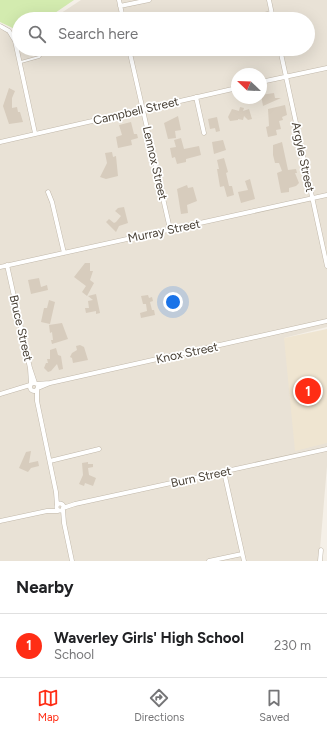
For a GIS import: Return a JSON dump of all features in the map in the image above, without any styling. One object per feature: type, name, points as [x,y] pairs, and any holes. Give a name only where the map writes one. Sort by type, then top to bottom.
[{"type":"street","points":[[119,0],[121,12]]},
{"type":"street","points":[[120,6],[149,0]]},
{"type":"street","points":[[269,0],[272,12]]},
{"type":"street","points":[[0,26],[9,31],[12,36]]},
{"type":"street","points":[[19,56],[36,133]]},
{"type":"street","name":"Lennox Street","points":[[131,56],[170,229]]},
{"type":"street","name":"Argyle Street","points":[[282,56],[311,198],[327,266]]},
{"type":"street","points":[[267,81],[327,68]]},
{"type":"street","name":"Campbell Street","points":[[0,142],[231,89]]},
{"type":"street","points":[[196,97],[204,133]]},
{"type":"street","points":[[48,192],[52,202],[64,253]]},
{"type":"street","name":"Murray Street","points":[[0,267],[327,195]]},
{"type":"street","name":"Bruce Street","points":[[7,265],[72,561]]},
{"type":"street","name":"Knox Street","points":[[0,394],[326,322]]},
{"type":"street","points":[[50,461],[99,449]]},
{"type":"street","name":"Burn Street","points":[[0,521],[327,450]]},
{"type":"street","points":[[224,472],[244,561]]},
{"type":"street","points":[[320,561],[321,550]]},
{"type":"street","points":[[209,561],[242,554]]},
{"type":"lane","points":[[20,62],[40,56]]},
{"type":"shaded area","points":[[81,0],[327,0],[327,327],[284,338],[327,443],[327,466],[319,561],[0,561],[0,29],[12,35],[12,56],[315,56],[315,12],[63,12]]},
{"type":"shaded area","points":[[327,329],[327,443],[295,451],[284,338]]},
{"type":"green space","points":[[0,0],[74,0],[56,12],[12,12],[12,28],[0,22]]},
{"type":"building","points":[[9,88],[15,91],[12,98],[12,108],[17,107],[23,122],[9,124],[3,106]]},
{"type":"building","points":[[274,93],[275,98],[281,98],[263,106],[263,104],[267,104],[267,94]]},
{"type":"building","points":[[285,105],[287,115],[282,117],[283,120],[279,121],[281,129],[276,130],[277,135],[268,137],[266,127],[269,126],[268,109]]},
{"type":"building","points":[[240,107],[244,108],[243,111],[249,109],[252,119],[248,120],[244,116],[243,120],[238,119],[230,121],[228,117],[232,109],[239,111]]},
{"type":"building","points":[[178,116],[181,130],[175,131],[176,138],[168,139],[164,123]]},
{"type":"building","points":[[217,117],[220,131],[216,132],[215,128],[210,129],[208,119]]},
{"type":"building","points":[[131,122],[134,134],[137,134],[138,138],[131,140],[132,145],[118,148],[116,137],[122,135],[119,125]]},
{"type":"building","points":[[181,138],[184,149],[199,146],[201,155],[186,159],[186,162],[177,164],[175,157],[172,158],[170,148],[176,147],[174,140]]},
{"type":"building","points":[[223,140],[226,150],[214,154],[212,142]]},
{"type":"building","points":[[282,142],[288,170],[296,169],[297,173],[295,173],[299,183],[296,186],[289,188],[289,192],[281,193],[277,173],[282,171],[279,163],[275,163],[273,145]]},
{"type":"building","points":[[112,152],[113,157],[116,156],[118,176],[106,179],[100,177],[107,163],[105,153]]},
{"type":"building","points":[[224,158],[228,172],[226,173],[229,186],[232,186],[234,195],[227,197],[224,186],[220,187],[217,169],[219,169],[217,160]]},
{"type":"building","points":[[250,179],[255,199],[241,203],[238,192],[248,190],[245,181]]},
{"type":"building","points":[[187,185],[188,188],[193,187],[197,201],[187,205],[188,213],[181,214],[177,189]]},
{"type":"building","points":[[124,207],[128,223],[119,226],[116,232],[106,222],[109,219],[114,223],[116,222],[121,216],[115,211],[118,208]]},
{"type":"building","points":[[85,263],[90,263],[90,271],[93,271],[90,280],[94,283],[87,296],[82,292],[86,286],[74,277]]},
{"type":"building","points":[[39,278],[41,287],[47,285],[48,290],[31,294],[28,280]]},
{"type":"building","points":[[96,294],[100,313],[96,314],[96,311],[86,313],[85,308],[89,308],[88,301],[93,300],[88,296]]},
{"type":"building","points":[[148,295],[149,298],[152,297],[153,301],[150,302],[155,315],[141,318],[140,313],[147,311],[146,304],[143,304],[141,296]]},
{"type":"building","points":[[49,300],[55,302],[50,324],[41,322],[44,308],[47,308]]},
{"type":"building","points":[[62,323],[68,339],[52,344],[52,332],[50,333],[49,325]]},
{"type":"building","points":[[80,345],[84,347],[88,360],[73,363],[72,358],[70,357],[72,353],[77,350],[76,346]]},
{"type":"building","points":[[56,348],[58,355],[61,356],[63,369],[59,370],[57,364],[51,371],[48,372],[44,368],[46,363],[48,363],[47,359],[50,359],[50,350]]},
{"type":"building","points":[[31,451],[29,463],[38,461],[39,466],[31,468],[28,472],[19,468],[26,452]]},
{"type":"building","points":[[88,462],[88,464],[93,464],[93,467],[88,468],[89,475],[96,478],[93,486],[85,483],[84,486],[79,484],[83,475],[82,463]]},
{"type":"place","name":"Waverley Girls' High School","points":[[308,391]]}]
